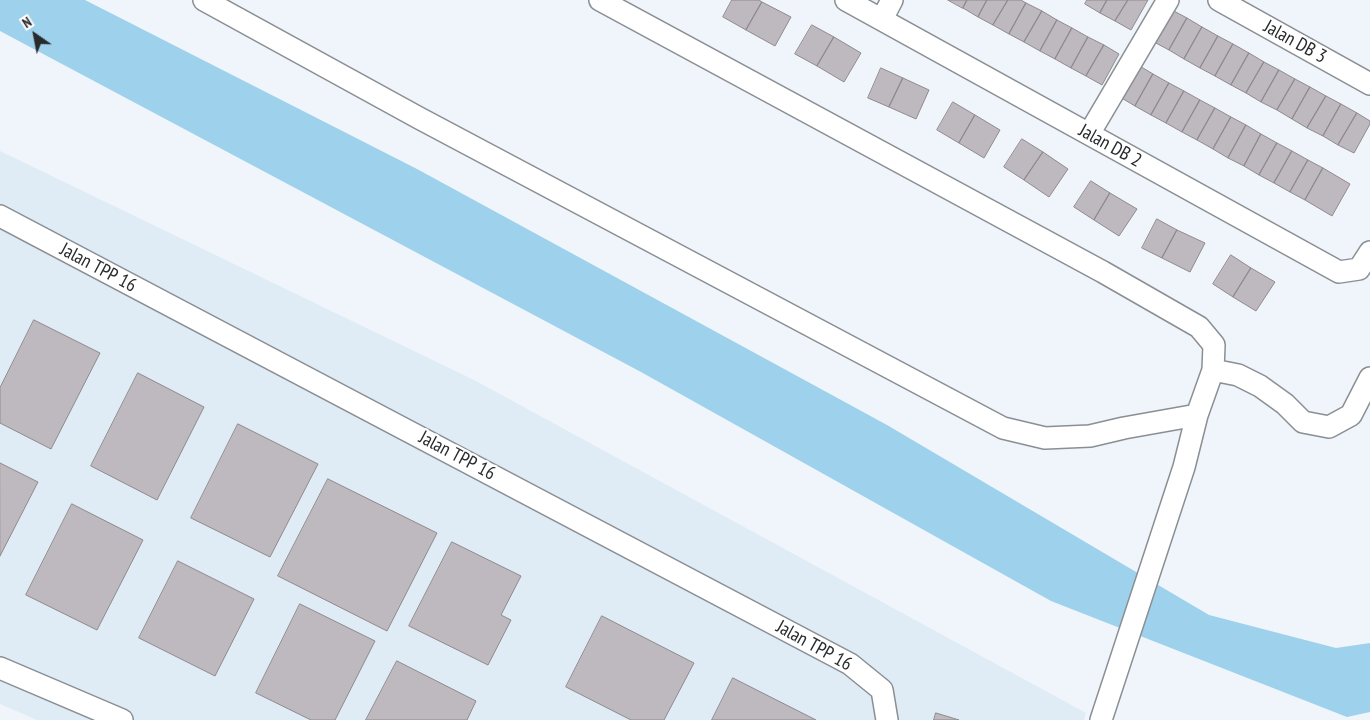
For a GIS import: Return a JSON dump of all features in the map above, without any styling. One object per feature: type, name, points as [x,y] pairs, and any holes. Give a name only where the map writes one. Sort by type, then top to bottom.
[{"type":"street","points":[[204,0],[419,118],[1003,428],[1044,438],[1090,436],[1197,414]]},
{"type":"street","points":[[600,0],[1103,272],[1199,327],[1214,345],[1213,370],[1197,414],[1184,467],[1101,720]]},
{"type":"street","name":"Jalan DB 2","points":[[846,0],[1339,272],[1358,268],[1370,252]]},
{"type":"street","points":[[882,20],[892,0]]},
{"type":"street","points":[[1089,134],[1168,0]]},
{"type":"street","name":"Jalan DB 3","points":[[1219,0],[1370,84]]},
{"type":"street","name":"Jalan TPP 16","points":[[0,216],[850,664],[882,690],[887,720]]},
{"type":"street","points":[[1213,370],[1238,375],[1260,386],[1285,404],[1303,422],[1330,428],[1351,415],[1370,378]]},
{"type":"street","points":[[0,668],[122,720]]},
{"type":"shaded area","points":[[0,151],[474,380],[1086,713],[1084,720],[37,720],[0,704]]},
{"type":"water","points":[[0,0],[85,0],[417,169],[887,425],[1209,615],[1336,648],[1370,643],[1370,712],[1347,717],[1051,601],[641,372],[0,31]]},
{"type":"building","points":[[732,0],[759,0],[762,2],[746,30],[723,17]]},
{"type":"building","points":[[948,0],[967,0],[963,8]]},
{"type":"building","points":[[967,0],[987,0],[978,17],[963,8]]},
{"type":"building","points":[[987,0],[1008,0],[993,25],[978,17]]},
{"type":"building","points":[[1008,0],[1021,0],[1026,3],[1009,34],[993,25]]},
{"type":"building","points":[[1087,0],[1107,0],[1100,13],[1085,4]]},
{"type":"building","points":[[1107,0],[1128,0],[1115,21],[1100,13]]},
{"type":"building","points":[[1128,0],[1148,0],[1131,30],[1115,21]]},
{"type":"building","points":[[762,2],[791,17],[775,46],[746,30]]},
{"type":"building","points":[[1026,3],[1042,11],[1024,42],[1009,34]]},
{"type":"building","points":[[1172,10],[1187,18],[1169,50],[1154,42]]},
{"type":"building","points":[[1042,11],[1057,20],[1040,51],[1024,42]]},
{"type":"building","points":[[1187,18],[1202,27],[1184,59],[1169,50]]},
{"type":"building","points":[[1057,20],[1072,28],[1055,59],[1040,51]]},
{"type":"building","points":[[812,25],[834,37],[817,66],[795,54]]},
{"type":"building","points":[[1202,27],[1218,36],[1200,68],[1184,59]]},
{"type":"building","points":[[1072,28],[1088,37],[1071,68],[1055,59]]},
{"type":"building","points":[[1218,36],[1233,44],[1215,76],[1200,68]]},
{"type":"building","points":[[834,37],[861,53],[844,82],[817,66]]},
{"type":"building","points":[[1088,37],[1104,45],[1086,76],[1071,68]]},
{"type":"building","points":[[1233,44],[1249,53],[1231,85],[1215,76]]},
{"type":"building","points":[[1104,45],[1119,54],[1102,85],[1086,76]]},
{"type":"building","points":[[1249,53],[1264,62],[1246,93],[1231,85]]},
{"type":"building","points":[[1264,62],[1279,70],[1261,102],[1246,93]]},
{"type":"building","points":[[1138,65],[1153,74],[1135,106],[1120,97]]},
{"type":"building","points":[[881,68],[903,78],[889,107],[868,98]]},
{"type":"building","points":[[1279,70],[1295,79],[1277,110],[1261,102]]},
{"type":"building","points":[[1153,74],[1169,83],[1151,115],[1135,106]]},
{"type":"building","points":[[903,78],[929,90],[916,119],[889,107]]},
{"type":"building","points":[[1295,79],[1310,87],[1292,119],[1277,110]]},
{"type":"building","points":[[1169,83],[1184,91],[1166,123],[1151,115]]},
{"type":"building","points":[[1310,87],[1326,96],[1307,128],[1292,119]]},
{"type":"building","points":[[1184,91],[1200,100],[1182,132],[1166,123]]},
{"type":"building","points":[[1326,96],[1341,104],[1323,136],[1307,128]]},
{"type":"building","points":[[1200,100],[1215,108],[1197,140],[1182,132]]},
{"type":"building","points":[[953,102],[975,115],[959,143],[937,130]]},
{"type":"building","points":[[1341,104],[1357,113],[1338,145],[1323,136]]},
{"type":"building","points":[[1215,108],[1231,117],[1213,149],[1197,140]]},
{"type":"building","points":[[1357,113],[1370,121],[1370,124],[1354,153],[1338,145]]},
{"type":"building","points":[[975,115],[1000,130],[984,158],[959,143]]},
{"type":"building","points":[[1231,117],[1246,125],[1228,158],[1213,149]]},
{"type":"building","points":[[1246,125],[1261,134],[1244,166],[1228,158]]},
{"type":"building","points":[[1261,134],[1277,143],[1259,175],[1244,166]]},
{"type":"building","points":[[1022,139],[1043,152],[1024,180],[1004,167]]},
{"type":"building","points":[[1277,143],[1292,151],[1274,183],[1259,175]]},
{"type":"building","points":[[1292,151],[1308,160],[1290,192],[1274,183]]},
{"type":"building","points":[[1043,152],[1068,169],[1049,197],[1024,180]]},
{"type":"building","points":[[1308,160],[1323,168],[1305,200],[1290,192]]},
{"type":"building","points":[[1323,168],[1350,184],[1332,216],[1305,200]]},
{"type":"building","points":[[1091,181],[1110,193],[1094,220],[1074,207]]},
{"type":"building","points":[[1110,193],[1137,209],[1119,236],[1094,220]]},
{"type":"building","points":[[1157,219],[1177,230],[1162,258],[1142,248]]},
{"type":"building","points":[[1177,230],[1205,243],[1190,272],[1162,258]]},
{"type":"building","points":[[1231,255],[1251,268],[1233,297],[1213,284]]},
{"type":"building","points":[[1251,268],[1275,282],[1256,311],[1233,297]]},
{"type":"building","points":[[34,320],[100,353],[51,449],[0,423],[0,388]]},
{"type":"building","points":[[138,373],[204,407],[157,500],[91,466]]},
{"type":"building","points":[[238,424],[318,464],[270,557],[191,518]]},
{"type":"building","points":[[0,463],[38,482],[0,556]]},
{"type":"building","points":[[328,479],[437,533],[387,631],[278,576]]},
{"type":"building","points":[[72,504],[143,540],[97,630],[26,595]]},
{"type":"building","points":[[452,542],[521,576],[501,615],[511,620],[488,665],[409,626]]},
{"type":"building","points":[[178,561],[254,599],[215,676],[139,638]]},
{"type":"building","points":[[300,604],[375,641],[335,720],[311,720],[256,693]]},
{"type":"building","points":[[602,616],[694,663],[664,720],[631,720],[566,687]]},
{"type":"building","points":[[397,661],[476,701],[467,720],[366,720]]},
{"type":"building","points":[[733,678],[816,720],[712,720]]},
{"type":"building","points":[[936,713],[959,720],[934,720]]}]
